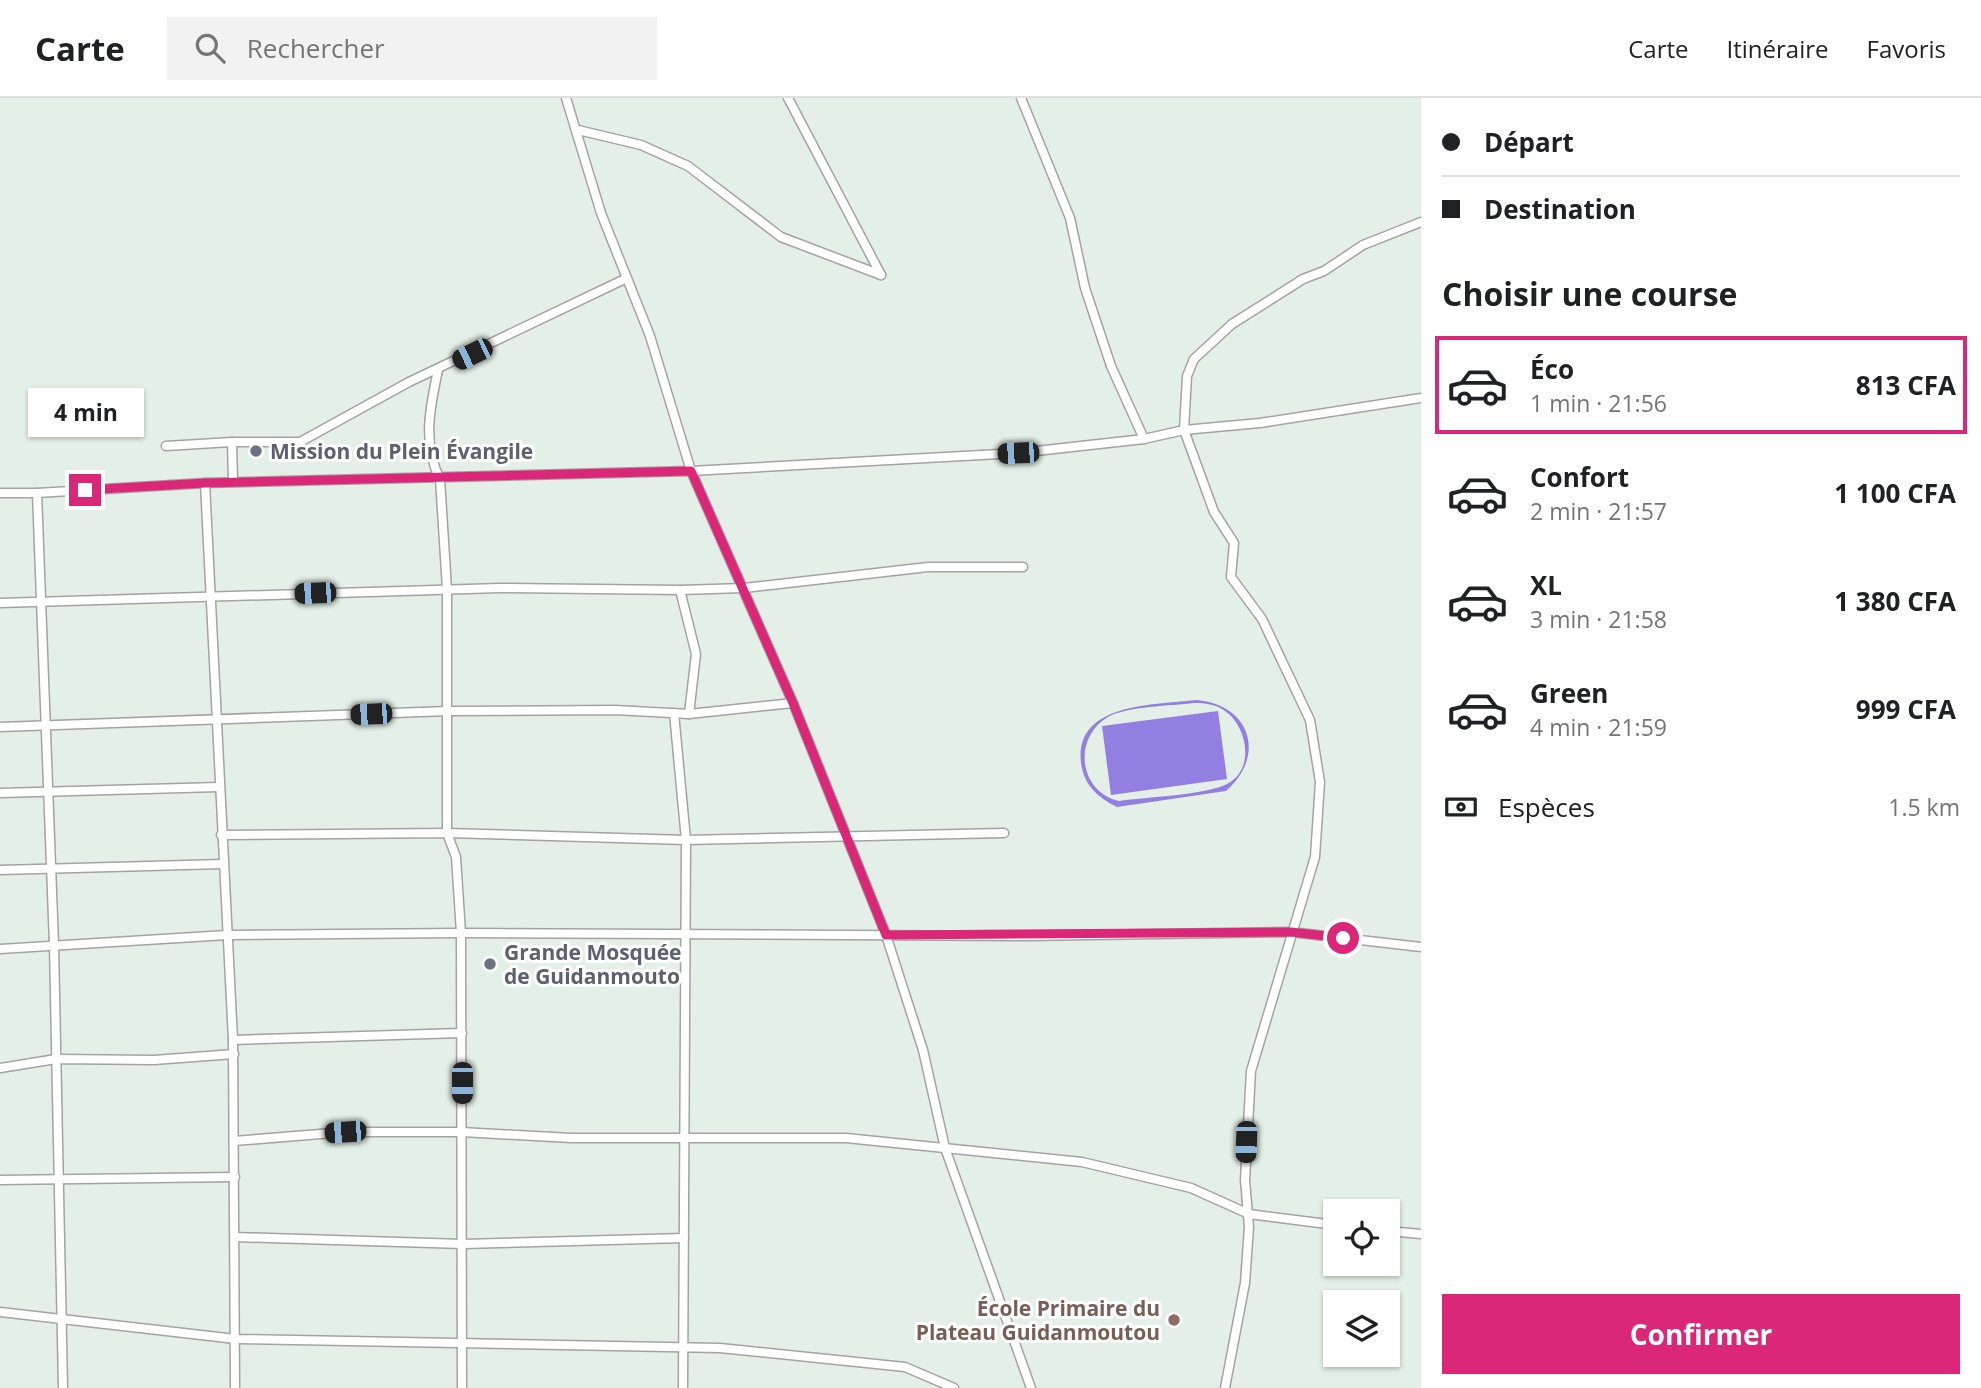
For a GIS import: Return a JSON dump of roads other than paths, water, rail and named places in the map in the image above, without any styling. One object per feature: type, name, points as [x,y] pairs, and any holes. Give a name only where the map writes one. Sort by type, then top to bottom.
[{"type":"street","points":[[566,98],[578,130],[601,213],[650,336],[691,471],[793,703],[886,935],[923,1050],[945,1148],[1031,1388]]},
{"type":"street","points":[[578,130],[641,145],[688,166],[781,237],[881,275],[788,98]]},
{"type":"street","points":[[1020,98],[1070,218],[1085,288],[1111,366],[1144,439]]},
{"type":"street","points":[[1225,1388],[1245,1283],[1249,1214],[1245,1180],[1251,1071],[1315,857],[1320,782],[1310,720],[1262,619],[1231,577],[1234,543],[1214,512],[1184,430],[1187,376],[1194,359],[1231,324],[1303,279],[1324,271],[1363,245],[1421,222]]},
{"type":"street","points":[[166,446],[300,442],[409,382],[627,278]]},
{"type":"street","points":[[438,370],[428,421],[432,463],[440,479],[447,589],[447,833],[456,857],[461,933],[463,1388]]},
{"type":"street","points":[[0,493],[37,494],[233,482],[691,471],[1018,453],[1144,439],[1184,430],[1260,424],[1421,398]]},
{"type":"street","points":[[232,442],[233,482]]},
{"type":"street","points":[[205,483],[234,1054],[235,1388]]},
{"type":"street","points":[[37,494],[54,945],[57,1180],[64,1317],[63,1388]]},
{"type":"street","points":[[0,603],[447,589],[744,588],[928,567],[1023,566]]},
{"type":"street","points":[[680,590],[696,654],[689,714]]},
{"type":"street","points":[[0,727],[449,711],[615,710],[689,714],[793,703]]},
{"type":"street","points":[[674,713],[686,840],[683,1388]]},
{"type":"street","points":[[0,793],[219,787]]},
{"type":"street","points":[[221,835],[447,833],[686,840],[1004,833]]},
{"type":"street","points":[[0,870],[223,864]]},
{"type":"street","points":[[0,949],[227,935],[461,933],[886,935],[1291,932],[1421,947]]},
{"type":"street","points":[[233,1040],[461,1034]]},
{"type":"street","points":[[0,1068],[56,1059],[154,1060],[234,1054]]},
{"type":"street","points":[[234,1141],[345,1132],[462,1132],[571,1138],[846,1138],[1082,1162],[1191,1188],[1249,1214],[1323,1223]]},
{"type":"street","points":[[0,1180],[235,1177]]},
{"type":"street","points":[[1400,1232],[1421,1234]]},
{"type":"street","points":[[235,1237],[463,1244],[684,1238]]},
{"type":"street","points":[[0,1312],[64,1317],[236,1339],[683,1346],[905,1367],[954,1388]]},
{"type":"place","name":"Mission du Plein Évangile","points":[[256,451]]},
{"type":"place","name":"Grande Mosquée de Guidanmouto","points":[[490,964]]},
{"type":"place","name":"École Primaire du Plateau Guidanmoutou","points":[[1174,1320]]}]
